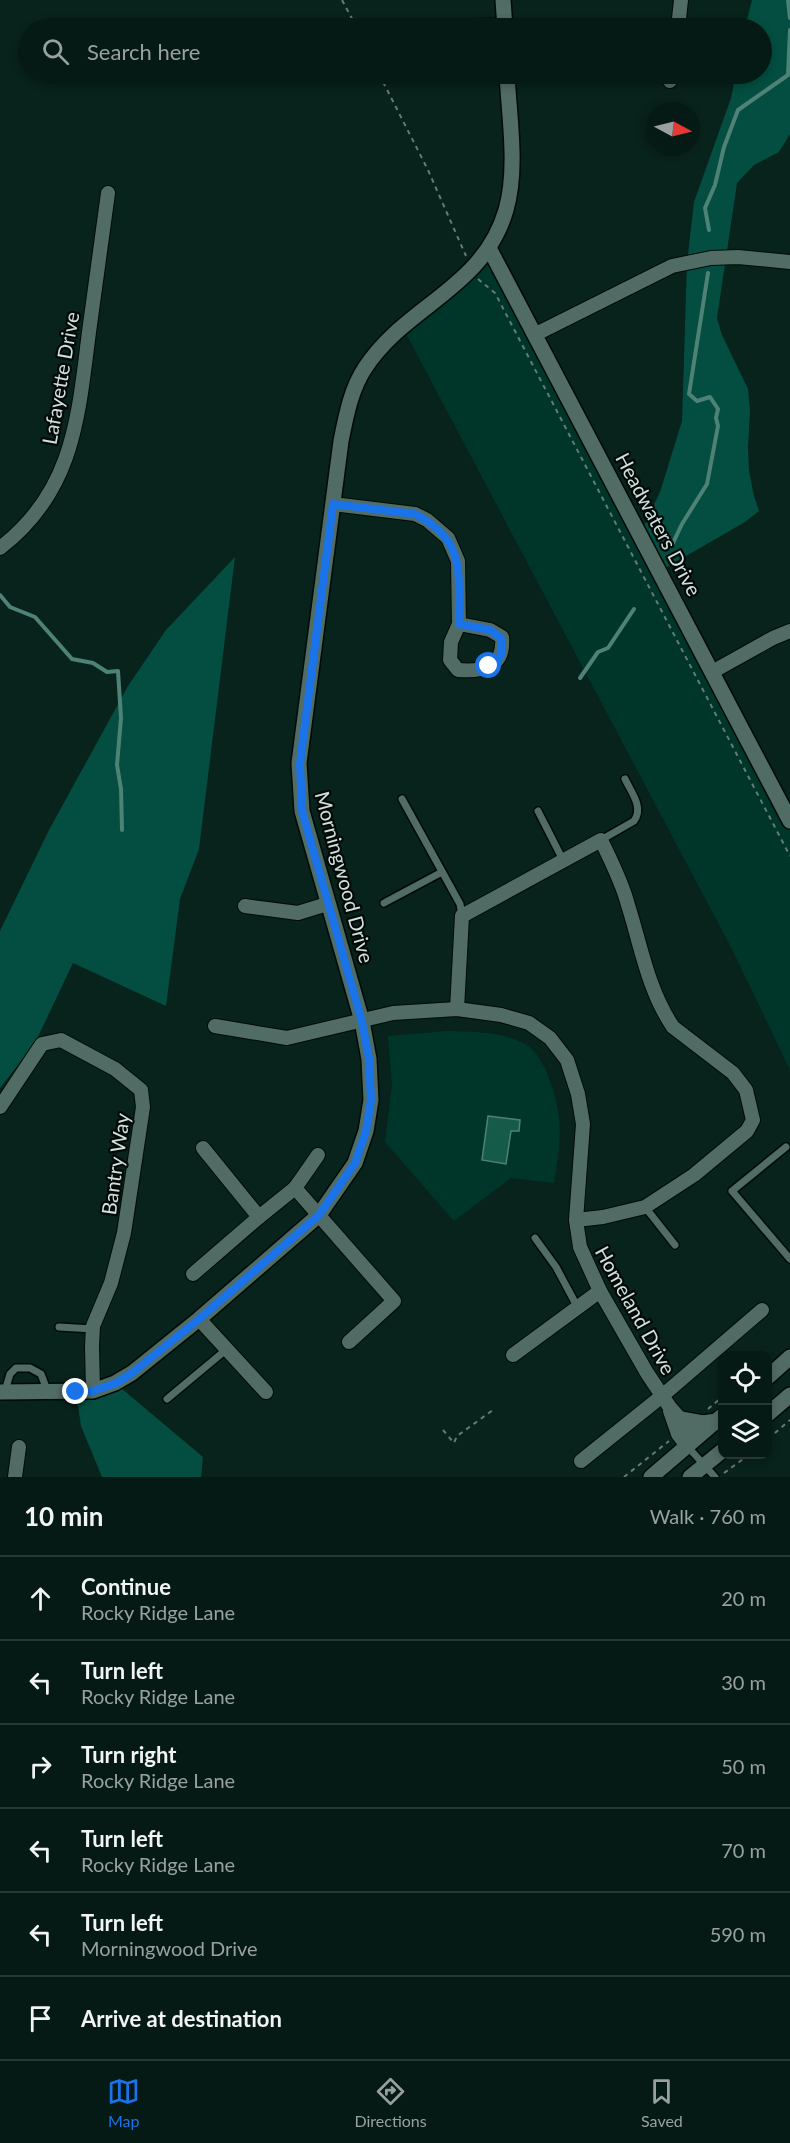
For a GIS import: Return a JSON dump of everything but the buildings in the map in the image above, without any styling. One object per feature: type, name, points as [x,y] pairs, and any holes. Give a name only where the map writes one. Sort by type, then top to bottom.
[{"type":"street","points":[[503,0],[504,18]]},
{"type":"street","points":[[679,18],[681,0]]},
{"type":"street","name":"Morningwood Drive","points":[[2,1393],[93,1391],[116,1383],[132,1373],[199,1319],[319,1215],[355,1163],[366,1131],[371,1090],[369,1059],[362,1022],[302,811],[300,763],[333,504],[345,420],[354,390],[364,369],[402,326],[472,270],[489,248],[506,211],[511,183],[507,84]]},
{"type":"street","name":"Lafayette Drive","points":[[0,548],[26,525],[42,505],[58,478],[68,453],[78,416],[108,193]]},
{"type":"street","name":"Headwaters Drive","points":[[489,248],[790,821]]},
{"type":"street","points":[[536,334],[672,266],[711,258],[738,257],[790,262]]},
{"type":"street","points":[[333,504],[415,514],[427,520],[448,538],[458,561],[459,624]]},
{"type":"street","points":[[712,672],[773,638],[790,632]]},
{"type":"street","points":[[457,1009],[462,916],[601,840],[622,885],[643,963],[666,1018],[673,1027],[733,1073],[746,1090],[753,1120],[747,1131],[694,1175],[645,1207],[603,1218],[576,1220]]},
{"type":"street","points":[[245,906],[298,913],[327,904]]},
{"type":"street","name":"Homeland Drive","points":[[215,1026],[287,1038],[393,1013],[457,1009],[501,1015],[528,1023],[550,1038],[567,1060],[578,1094],[583,1124],[576,1220],[580,1247],[600,1291],[665,1401],[678,1434],[692,1442]]},
{"type":"street","name":"Bantry Way","points":[[0,1107],[42,1044],[61,1040],[115,1069],[141,1090],[143,1107],[124,1233],[111,1283],[93,1329],[93,1391]]},
{"type":"street","points":[[203,1148],[259,1217]]},
{"type":"street","points":[[193,1274],[295,1188],[318,1155]]},
{"type":"street","points":[[295,1188],[394,1301],[349,1342]]},
{"type":"street","points":[[513,1355],[600,1291]]},
{"type":"street","points":[[581,1461],[665,1401],[762,1310]]},
{"type":"street","points":[[199,1319],[266,1392]]},
{"type":"street","points":[[772,1373],[790,1357]]},
{"type":"street","points":[[772,1411],[790,1395]]},
{"type":"street","name":"Homeland Drive","points":[[665,1401],[681,1419],[692,1442]]},
{"type":"street","points":[[681,1419],[703,1423],[718,1419]]},
{"type":"street","points":[[651,1477],[718,1421]]},
{"type":"street","points":[[15,1477],[19,1447]]},
{"type":"street","points":[[690,1477],[710,1471],[718,1458]]},
{"type":"lane","points":[[601,840],[634,821],[638,816],[638,804],[625,779]]},
{"type":"lane","points":[[402,799],[460,904],[462,916]]},
{"type":"lane","points":[[538,811],[563,860]]},
{"type":"lane","points":[[384,903],[442,872]]},
{"type":"lane","points":[[786,1147],[732,1191],[790,1259]]},
{"type":"lane","points":[[645,1207],[675,1245]]},
{"type":"lane","points":[[535,1238],[556,1267],[578,1308]]},
{"type":"lane","points":[[59,1327],[93,1329]]},
{"type":"lane","points":[[167,1399],[227,1349]]},
{"type":"lane","points":[[2,1393],[10,1374],[16,1368],[30,1368],[41,1374],[48,1393]]},
{"type":"lane","points":[[692,1442],[710,1471]]},
{"type":"path","points":[[342,0],[352,18]]},
{"type":"path","points":[[384,84],[428,170],[472,270],[478,279],[495,293],[790,856]]},
{"type":"path","points":[[443,1430],[454,1443],[457,1436],[493,1410]]},
{"type":"path","points":[[772,1436],[790,1420]]},
{"type":"path","points":[[720,1477],[745,1459]]},
{"type":"shaded area","points":[[752,0],[790,0],[790,134],[779,152],[754,165],[737,183],[717,318],[722,335],[748,389],[749,471],[759,511],[745,522],[660,571],[640,534],[660,492],[682,421],[687,263],[694,202],[734,84],[772,84],[772,18],[748,18]]},
{"type":"shaded area","points":[[489,248],[790,821],[790,1070],[733,951],[402,326]]},
{"type":"shaded area","points":[[235,557],[199,849],[180,899],[166,1006],[73,963],[35,1043],[0,1088],[0,931],[49,830],[128,686],[166,630]]},
{"type":"shaded area","points":[[447,1031],[497,1034],[529,1047],[547,1073],[556,1101],[560,1127],[554,1183],[511,1178],[454,1221],[385,1142],[392,1085],[388,1036]]},
{"type":"shaded area","points":[[488,1116],[520,1120],[519,1131],[511,1131],[506,1164],[482,1160]]},
{"type":"shaded area","points":[[115,1383],[203,1457],[201,1477],[102,1477],[81,1426],[76,1392]]},
{"type":"waterway","points":[[788,0],[790,18]]},
{"type":"waterway","points":[[709,230],[705,208],[715,185],[724,147],[738,110],[788,75],[790,30]]},
{"type":"waterway","points":[[673,543],[707,484],[718,426],[716,418],[718,409],[710,397],[697,401],[689,394],[708,273]]},
{"type":"waterway","points":[[0,595],[10,607],[35,617],[72,659],[93,663],[107,672],[118,671],[121,718],[117,765],[121,789],[122,830]]},
{"type":"waterway","points":[[580,678],[598,652],[608,648],[634,609]]},
{"type":"route","points":[[76,1392],[93,1391],[116,1383],[132,1373],[199,1319],[319,1215],[355,1163],[366,1131],[371,1100],[369,1059],[362,1022],[302,811],[300,789],[300,763],[333,504],[415,514],[427,520],[448,538],[458,561],[459,624],[490,630],[501,638],[503,650],[498,661],[489,666]]}]
